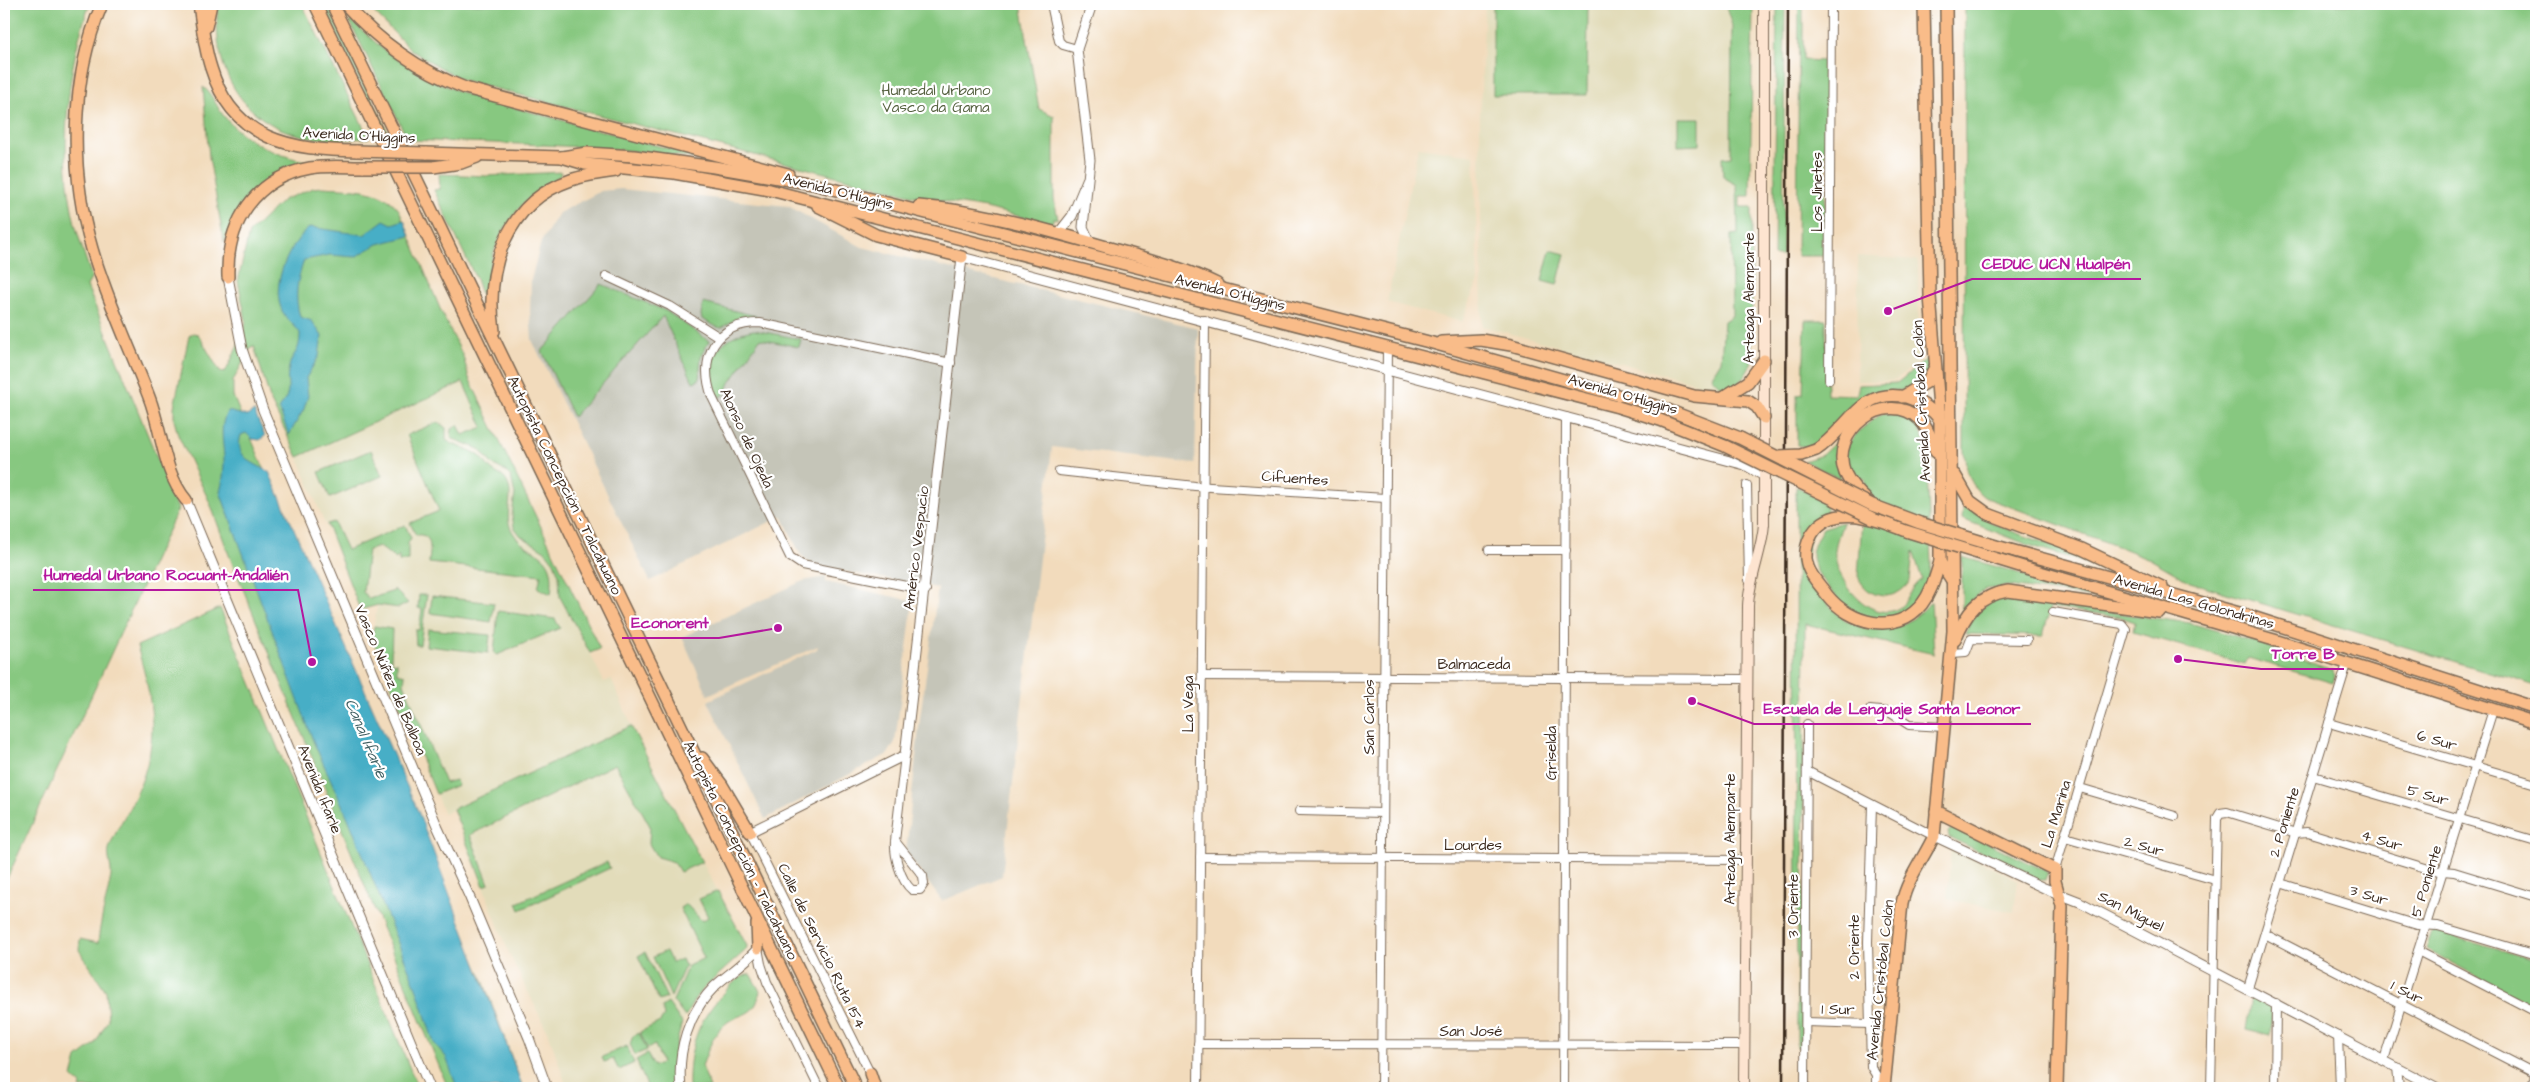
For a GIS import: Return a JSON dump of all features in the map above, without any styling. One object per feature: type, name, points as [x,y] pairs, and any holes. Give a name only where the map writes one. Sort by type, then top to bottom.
[{"type":"main road","points":[[102,4],[88,46],[79,93],[77,150],[84,214],[92,250],[110,301],[154,411],[171,473],[186,500]]},
{"type":"main road","points":[[199,4],[206,48]]},
{"type":"main road","points":[[206,48],[207,21],[211,4]]},
{"type":"main road","name":"Autopista Concepción - Talcahuano","points":[[315,4],[839,1088]]},
{"type":"main road","name":"Autopista Concepción - Talcahuano","points":[[332,4],[856,1088]]},
{"type":"main road","points":[[345,4],[364,24],[398,53],[431,73],[456,85],[777,170],[813,184]]},
{"type":"main road","name":"Arteaga Alemparte","points":[[1744,1088],[1749,590],[1763,535],[1764,4]]},
{"type":"main road","name":"Avenida Cristóbal Colón","points":[[1924,4],[1930,296],[1940,420],[1940,562]]},
{"type":"main road","name":"Avenida Cristóbal Colón","points":[[1884,1088],[1902,903],[1906,889],[1934,836],[1952,650],[1952,446],[1947,290],[1946,4]]},
{"type":"main road","name":"Avenida O'Higgins","points":[[206,48],[211,70],[220,90],[233,109],[255,129],[273,140],[296,148],[357,152],[562,157],[586,153],[634,156],[813,184],[1429,342],[1617,394],[1704,422],[1872,505]]},
{"type":"main road","points":[[228,276],[229,246],[233,231],[245,209],[263,189],[284,176],[306,169],[433,167],[461,163],[481,155]]},
{"type":"main road","name":"Avenida O'Higgins","points":[[562,157],[585,164],[710,178],[796,196],[1618,406],[1667,422],[1725,446],[1872,518]]},
{"type":"main road","points":[[498,347],[492,317],[493,278],[503,242],[516,220],[537,198],[561,184],[586,176],[638,169]]},
{"type":"main road","points":[[796,196],[876,235],[962,257]]},
{"type":"main road","points":[[892,205],[956,211],[1090,242],[1180,269],[1234,293]]},
{"type":"main road","points":[[1429,342],[1481,340],[1501,342],[1694,396],[1751,402],[1757,407],[1764,418]]},
{"type":"main road","points":[[1722,398],[1748,382],[1764,360]]},
{"type":"main road","points":[[1902,397],[1927,382],[1935,367]]},
{"type":"main road","points":[[1775,456],[1800,455],[1816,450],[1866,403],[1884,397],[1902,397],[1924,405],[1940,420],[1952,446]]},
{"type":"main road","points":[[1872,505],[1852,484],[1843,466],[1843,446],[1848,435],[1867,416],[1887,408],[1903,410],[1919,419],[1932,440],[1939,464]]},
{"type":"main road","points":[[1952,470],[1966,497],[1981,510],[2105,559],[2179,596]]},
{"type":"main road","name":"Avenida Las Golondrinas","points":[[1872,505],[1929,526],[2023,554],[2179,596],[2536,708]]},
{"type":"main road","points":[[1872,518],[1846,516],[1824,522],[1814,531],[1808,543],[1806,556],[1808,568],[1838,608],[1857,620],[1880,623],[1908,616],[1918,608],[1929,593],[1940,562]]},
{"type":"main road","name":"Avenida Las Golondrinas","points":[[1872,518],[1946,544],[2194,616],[2536,723]]},
{"type":"main road","points":[[1940,562],[1953,582]]},
{"type":"main road","points":[[1952,650],[1961,626],[1975,605],[1992,594],[2008,591],[2194,616]]},
{"type":"main road","points":[[2494,710],[2500,704],[2512,700]]},
{"type":"main road","points":[[686,737],[722,785],[750,832]]},
{"type":"main road","points":[[1936,811],[2055,870]]},
{"type":"main road","name":"La Marina","points":[[2055,870],[2055,882],[2059,892],[2062,916],[2057,1088]]},
{"type":"main road","points":[[756,917],[758,948]]},
{"type":"main road","points":[[870,1073],[875,1088]]},
{"type":"street","points":[[1050,4],[1059,41],[1063,45],[1077,48]]},
{"type":"street","name":"Los Jinetes","points":[[1829,380],[1831,4]]},
{"type":"street","points":[[1088,5],[1077,48],[1090,160],[1083,226],[1090,242]]},
{"type":"street","points":[[1058,234],[1072,216],[1088,178]]},
{"type":"street","points":[[962,257],[1206,320],[1386,370],[1745,465],[1764,476]]},
{"type":"street","name":"Américo Vespucio","points":[[894,841],[923,876],[924,884],[920,890],[912,890],[906,884],[895,854],[894,841],[926,590],[962,257]]},
{"type":"street","name":"Vasco Núñez de Balboa","points":[[228,276],[242,349],[263,410],[438,828],[481,923],[529,1038],[546,1088]]},
{"type":"street","points":[[606,276],[661,301],[719,337],[737,326],[760,323],[951,363]]},
{"type":"street","name":"La Vega","points":[[1198,1088],[1206,320]]},
{"type":"street","name":"Alonso de Ojeda","points":[[719,337],[711,349],[707,362],[708,388],[787,554],[802,565],[926,590]]},
{"type":"street","name":"San Carlos","points":[[1381,1088],[1387,347]]},
{"type":"street","name":"Griselda","points":[[1562,1088],[1566,678],[1566,417]]},
{"type":"street","name":"Cifuentes","points":[[1060,471],[1195,486],[1204,485],[1385,498]]},
{"type":"street","name":"Arteaga Alemparte","points":[[1747,485],[1749,590]]},
{"type":"street","name":"Avenida Ifarle","points":[[186,500],[430,1088]]},
{"type":"street","points":[[1489,550],[1566,550]]},
{"type":"street","name":"La Marina","points":[[2053,612],[2122,624],[2126,629],[2055,870]]},
{"type":"street","points":[[1952,650],[1966,652],[1971,639],[2027,640]]},
{"type":"street","name":"2 Poniente","points":[[2248,988],[2347,664]]},
{"type":"street","name":"Balmaceda","points":[[1202,676],[1747,678]]},
{"type":"street","points":[[1870,710],[1889,712],[1908,725],[1944,728]]},
{"type":"street","name":"5 Poniente","points":[[2384,1060],[2494,710]]},
{"type":"street","name":"6 Sur","points":[[2329,723],[2536,784]]},
{"type":"street","name":"3 Oriente","points":[[1805,1088],[1807,724]]},
{"type":"street","points":[[750,832],[905,755]]},
{"type":"street","name":"San Miguel","points":[[1807,771],[1934,836],[2044,888],[2059,892],[2248,988],[2436,1088]]},
{"type":"street","name":"5 Sur","points":[[2313,776],[2536,841]]},
{"type":"street","points":[[2080,788],[2175,816]]},
{"type":"street","name":"2 Oriente","points":[[1872,804],[1868,912],[1869,1024],[1871,1067],[1876,1075],[1876,1088]]},
{"type":"street","points":[[1299,811],[1383,813]]},
{"type":"street","name":"4 Sur","points":[[2215,880],[2217,818],[2220,813],[2227,812],[2296,833],[2307,832],[2432,870],[2454,872],[2536,897]]},
{"type":"street","name":"Calle de Servicio Ruta 154","points":[[750,832],[870,1073]]},
{"type":"street","name":"2 Sur","points":[[2065,837],[2215,880]]},
{"type":"street","name":"Lourdes","points":[[1200,857],[1745,860]]},
{"type":"street","points":[[2211,1088],[2215,880]]},
{"type":"street","name":"3 Sur","points":[[2280,883],[2426,926],[2438,926],[2536,955]]},
{"type":"street","name":"1 Sur","points":[[2265,934],[2536,1074]]},
{"type":"street","points":[[681,1088],[682,1050],[695,1012],[716,986],[758,948]]},
{"type":"street","points":[[758,948],[767,982],[819,1088]]},
{"type":"street","points":[[2418,951],[2536,1012]]},
{"type":"street","points":[[2275,1088],[2276,1003]]},
{"type":"street","name":"1 Sur","points":[[1806,1022],[1869,1024]]},
{"type":"street","points":[[2338,1036],[2340,1088]]},
{"type":"street","name":"San José","points":[[1198,1044],[1744,1045]]},
{"type":"street","points":[[2397,1067],[2399,1088]]},
{"type":"street","points":[[2531,1088],[2536,1074]]},
{"type":"shaded area","points":[[1485,4],[1753,4],[1750,196],[1740,196],[1740,207],[1752,207],[1752,362],[1726,391],[1482,326],[1480,114]]},
{"type":"shaded area","points":[[1418,147],[1474,155],[1478,281],[1462,322],[1387,302]]},
{"type":"shaded area","points":[[621,189],[788,206],[862,247],[1198,328],[1195,464],[1052,447],[1002,876],[942,901],[906,853],[920,718],[938,588],[813,566],[800,554],[782,516],[650,581],[532,340],[530,312],[531,280],[541,242],[559,213],[601,191]]},
{"type":"shaded area","points":[[1858,256],[1918,260],[1919,362],[1894,381],[1857,381]]},
{"type":"shaded area","points":[[469,378],[600,649],[590,653],[604,682],[611,679],[643,751],[747,946],[742,954],[712,979],[696,997],[682,1023],[676,1045],[675,1088],[567,1088],[550,1037],[509,953],[453,810],[444,814],[372,638],[377,606],[360,610],[298,457]]},
{"type":"shaded area","points":[[826,577],[826,582],[913,601],[895,742],[888,754],[765,819],[708,701],[817,649],[818,646],[708,695],[682,637],[803,581]]},
{"type":"shaded area","points":[[1951,850],[1958,850],[2018,880],[2014,912],[1947,899]]},
{"type":"green space","points":[[4,4],[90,4],[76,50],[68,102],[66,156],[71,204],[77,232],[92,277],[87,286],[178,509],[4,885]]},
{"type":"green space","points":[[218,4],[302,4],[369,138],[331,139],[308,137],[285,130],[265,120],[248,107],[235,90],[226,71],[220,50],[217,28]]},
{"type":"green space","points":[[322,4],[327,4],[393,143],[389,143]]},
{"type":"green space","name":"Humedal Urbano Vasco da Gama","points":[[366,4],[1021,4],[1039,109],[1054,116],[1054,199],[1058,219],[1054,218],[1051,224],[985,208],[914,196],[462,80],[412,51]]},
{"type":"green space","points":[[1493,4],[1588,4],[1587,95],[1493,95]]},
{"type":"green space","points":[[1725,4],[1753,4],[1750,196],[1740,196],[1740,207],[1752,207],[1752,362],[1742,379],[1726,391],[1711,377],[1721,361],[1724,321],[1732,316],[1731,235],[1738,234],[1737,185],[1723,177],[1722,158],[1731,157],[1732,26]]},
{"type":"green space","points":[[1777,4],[1785,4],[1783,256],[1774,256]]},
{"type":"green space","points":[[1799,4],[1803,4],[1803,60],[1826,61],[1825,256],[1797,256]]},
{"type":"green space","points":[[1965,4],[2536,4],[2536,686],[2190,582],[2150,559],[1984,497],[1979,493],[1970,477],[1964,451]]},
{"type":"green space","points":[[352,21],[384,50],[426,77],[467,95],[719,162],[680,156],[603,149],[408,140],[350,22]]},
{"type":"green space","points":[[203,87],[209,92],[223,115],[232,125],[252,141],[287,157],[313,163],[241,207],[224,242],[209,157]]},
{"type":"green space","points":[[1678,118],[1700,118],[1700,145],[1678,146]]},
{"type":"green space","points":[[561,172],[560,176],[528,199],[505,228],[491,262],[487,301],[484,304],[476,279],[434,190],[440,189],[439,174],[486,176]]},
{"type":"green space","points":[[313,188],[364,190],[392,202],[399,210],[441,311],[463,356],[469,378],[600,649],[590,653],[560,597],[559,575],[554,562],[545,551],[521,536],[514,527],[512,515],[515,494],[511,477],[505,471],[492,464],[479,449],[451,438],[452,429],[458,425],[463,435],[483,427],[463,382],[298,457],[271,402],[254,346],[251,347],[233,381],[233,396],[483,980],[523,1088],[448,1088],[229,555],[210,503],[178,435],[174,420],[174,407],[189,336],[193,333],[198,334],[220,372],[223,373],[227,369],[244,332],[246,320],[238,281],[249,233],[283,200]]},
{"type":"green space","points":[[1550,250],[1565,254],[1557,285],[1542,281]]},
{"type":"green space","points":[[601,284],[666,311],[709,341],[701,357],[699,380],[693,382],[663,316],[573,417],[542,351]]},
{"type":"green space","points":[[703,303],[756,316],[739,317],[721,328],[702,319]]},
{"type":"green space","points":[[1805,320],[1826,320],[1827,394],[1857,395],[1859,385],[1897,383],[1933,354],[1930,366],[1924,377],[1915,385],[1903,390],[1880,392],[1856,404],[1821,441],[1806,447],[1797,445],[1797,395],[1803,394]]},
{"type":"green space","points":[[754,330],[801,339],[799,347],[760,339],[727,387],[728,391],[719,398],[713,386],[711,374],[712,363],[716,354],[722,345],[731,338]]},
{"type":"green space","points":[[1882,414],[1905,417],[1910,420],[1918,429],[1926,444],[1931,564],[1927,585],[1919,600],[1913,606],[1897,615],[1886,618],[1867,618],[1859,616],[1852,611],[1832,592],[1819,575],[1812,553],[1823,528],[1843,522],[1835,547],[1837,566],[1841,576],[1855,596],[1864,604],[1884,612],[1900,608],[1917,582],[1922,579],[1913,551],[1910,581],[1897,593],[1882,596],[1875,594],[1862,584],[1858,576],[1865,479],[1858,478],[1852,471],[1846,462],[1845,455],[1856,434]]},
{"type":"green space","points":[[438,422],[446,428],[446,440],[477,454],[491,469],[505,479],[510,491],[509,525],[518,539],[546,560],[552,579],[551,594],[538,588],[541,575],[429,563],[430,544],[426,537],[416,535],[410,523],[439,511],[407,435]]},
{"type":"green space","points":[[1839,439],[1835,459],[1840,479],[1804,461],[1822,455]]},
{"type":"green space","points":[[371,450],[382,476],[330,498],[319,472]]},
{"type":"green space","points":[[1796,486],[1825,502],[1828,514],[1812,527],[1804,571],[1830,606],[1840,616],[1852,623],[1864,628],[1877,629],[1901,625],[1922,611],[1931,601],[1934,654],[1805,624],[1802,1049],[1797,1048]]},
{"type":"green space","points":[[1964,502],[1990,521],[2005,528],[2071,551],[2121,574],[2026,544],[1962,519]]},
{"type":"green space","points":[[334,522],[347,550],[405,525],[411,538],[408,543],[408,561],[399,561],[399,556],[396,559],[380,547],[368,550],[363,592],[369,599],[394,591],[394,589],[408,603],[399,608],[378,605],[360,610],[327,524]]},
{"type":"green space","points":[[1962,557],[2114,600],[2009,586],[1986,589],[1962,609]]},
{"type":"green space","points":[[419,595],[427,595],[420,645],[416,645],[415,630],[419,630],[422,609],[418,608]]},
{"type":"green space","points":[[432,596],[494,603],[491,622],[430,613]]},
{"type":"green space","points":[[2001,597],[2190,623],[2263,644],[2282,654],[2333,670],[2335,676],[2333,683],[2248,658],[2245,664],[2133,632],[2135,622],[2120,617],[2050,608],[2043,636],[1965,634],[1978,611],[1988,603]]},
{"type":"green space","points":[[220,608],[418,1088],[80,1088],[81,1085],[72,1077],[77,1058],[95,1044],[108,1020],[106,991],[79,950],[80,939],[98,943],[111,876],[109,849],[144,775],[152,738],[150,703],[137,646]]},
{"type":"green space","points":[[498,611],[555,619],[560,628],[497,655],[494,653]]},
{"type":"green space","points":[[374,626],[392,629],[391,662],[397,663],[397,673],[405,675],[404,684],[445,783],[455,780],[458,785],[436,794],[372,638]]},
{"type":"green space","points":[[428,629],[490,635],[488,653],[426,646]]},
{"type":"green space","points":[[631,726],[702,862],[680,872],[674,862],[657,857],[649,844],[650,826],[615,764],[470,835],[489,884],[484,886],[453,809]]},
{"type":"green space","points":[[1955,827],[2046,871],[2048,874],[2046,880],[2038,880],[1949,837],[1948,832]]},
{"type":"green space","points":[[607,862],[610,868],[520,910],[517,903]]},
{"type":"green space","points":[[718,891],[747,946],[746,950],[696,997],[685,1017],[673,1001],[688,966],[704,958],[680,908],[686,904],[702,921],[708,917],[699,899]]},
{"type":"green space","points":[[2432,931],[2536,960],[2536,1008],[2426,949]]},
{"type":"green space","points":[[666,951],[672,963],[682,959],[685,966],[671,997],[653,957]]},
{"type":"green space","points":[[645,952],[667,998],[659,1001],[638,956]]},
{"type":"green space","points":[[750,974],[760,991],[758,1000],[750,1011],[734,1018],[722,1027],[713,1040],[702,1066],[710,1088],[689,1088],[690,1060],[701,1024],[707,1013],[730,986],[739,978]]},
{"type":"green space","points":[[2251,997],[2270,1006],[2272,1013],[2271,1036],[2246,1030]]},
{"type":"green space","points":[[668,1003],[682,1023],[676,1045],[675,1088],[648,1088],[636,1060],[647,1054],[654,1066],[662,1063],[655,1045],[647,1048],[640,1032],[660,1022],[664,1016],[662,1007]]},
{"type":"green space","points":[[639,1033],[647,1050],[635,1055],[630,1044],[633,1036]]},
{"type":"green space","points":[[627,1046],[634,1063],[619,1070],[613,1059],[604,1062],[602,1057]]},
{"type":"water","points":[[384,220],[392,224],[404,220],[410,236],[378,244],[355,257],[330,255],[304,260],[297,288],[298,309],[300,317],[312,321],[322,336],[319,356],[306,378],[308,396],[304,409],[289,435],[279,409],[287,396],[289,367],[298,349],[300,333],[284,315],[281,308],[278,287],[284,264],[296,243],[310,227],[364,235]]},
{"type":"water","name":"Canal Ifarle","points":[[228,411],[247,416],[254,411],[265,436],[260,440],[252,439],[246,433],[241,435],[240,449],[251,462],[269,472],[418,811],[523,1088],[457,1088],[446,1057],[434,1043],[417,990],[348,818],[314,743],[220,492],[224,464],[222,429]]},
{"type":"railway","points":[[1783,1088],[1788,4]]},
{"type":"place","name":"CEDUC UCN Hualpén","points":[[1888,311]]},
{"type":"place","name":"Econorent","points":[[778,628]]},
{"type":"place","name":"Torre B","points":[[2178,659]]},
{"type":"place","name":"Humedal Urbano Rocuant-Andalién","points":[[312,662]]},
{"type":"place","name":"Escuela de Lenguaje Santa Leonor","points":[[1692,701]]}]
